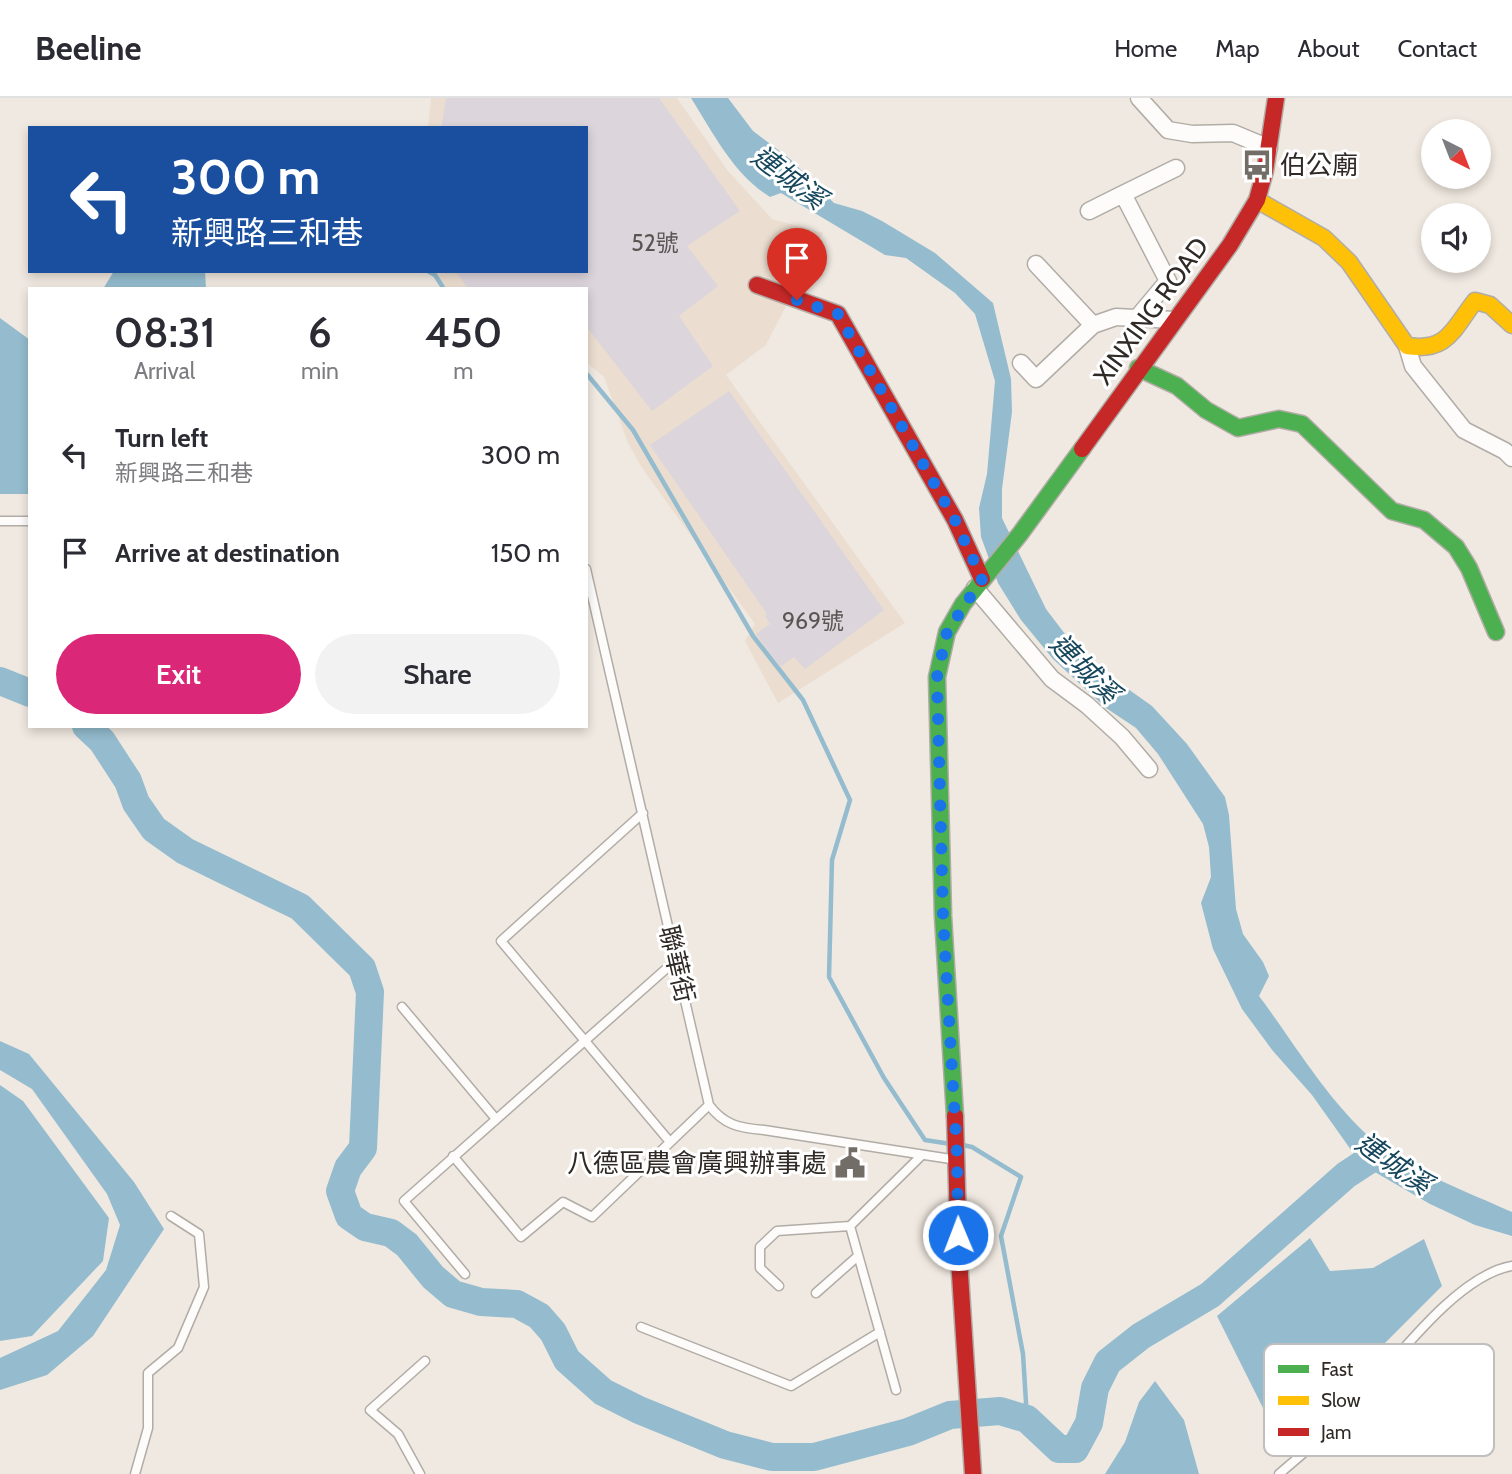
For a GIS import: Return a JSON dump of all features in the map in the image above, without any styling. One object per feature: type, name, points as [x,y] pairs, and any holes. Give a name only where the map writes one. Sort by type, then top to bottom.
[{"type":"street","points":[[1139,98],[1168,130],[1192,134],[1233,133],[1269,148]]},
{"type":"street","name":"XINXING ROAD","points":[[981,580],[1020,534],[1230,245],[1257,200],[1269,148],[1276,98]]},
{"type":"street","points":[[1089,211],[1176,168]]},
{"type":"street","points":[[1123,194],[1168,281],[1137,318]]},
{"type":"street","points":[[1257,200],[1324,238],[1349,262],[1407,346],[1413,366],[1464,430],[1505,451],[1512,458]]},
{"type":"street","points":[[1036,264],[1093,325]]},
{"type":"street","points":[[757,285],[838,314],[955,520],[981,580],[1052,679],[1087,705],[1122,737],[1149,769]]},
{"type":"street","points":[[1407,346],[1423,350],[1438,345],[1463,320],[1475,301],[1490,305],[1512,325]]},
{"type":"street","points":[[1021,363],[1036,379],[1093,325],[1116,317],[1174,320]]},
{"type":"street","points":[[1139,368],[1177,386],[1206,410],[1238,428],[1284,418],[1293,418],[1302,424],[1392,511],[1424,520],[1456,547],[1469,568],[1496,632]]},
{"type":"street","points":[[973,1474],[959,1259],[958,1158],[943,916],[937,677],[947,632],[981,580]]},
{"type":"lane","points":[[0,522],[28,521]]},
{"type":"lane","name":"聯華街","points":[[588,578],[709,1105]]},
{"type":"lane","points":[[643,813],[501,941],[670,1142]]},
{"type":"lane","points":[[465,1274],[404,1201],[676,960]]},
{"type":"lane","points":[[402,1007],[496,1119]]},
{"type":"lane","points":[[453,1156],[521,1237],[564,1202],[592,1217],[709,1105],[718,1116],[738,1128],[958,1158]]},
{"type":"lane","points":[[779,1286],[760,1268],[760,1247],[777,1231],[850,1226],[922,1155]]},
{"type":"lane","points":[[135,1474],[148,1428],[148,1373],[178,1348],[204,1287],[199,1234],[172,1216]]},
{"type":"lane","points":[[850,1226],[896,1390]]},
{"type":"lane","points":[[816,1293],[858,1256]]},
{"type":"lane","points":[[1409,1344],[1453,1298],[1479,1279],[1501,1268],[1512,1266]]},
{"type":"lane","points":[[641,1327],[791,1386],[880,1332]]},
{"type":"lane","points":[[420,1474],[398,1434],[370,1410],[425,1361]]},
{"type":"lane","points":[[1279,1474],[1300,1456]]},
{"type":"lane","points":[[1290,1465],[1294,1474]]},
{"type":"shaded area","points":[[431,98],[677,98],[728,171],[772,219],[823,233],[766,345],[726,375],[905,623],[778,703],[745,641],[755,624],[642,468],[628,443],[604,377],[588,364],[588,287],[446,287],[431,273],[588,273],[588,126],[428,126]]},
{"type":"water","name":"連城溪","points":[[691,98],[728,98],[753,131],[790,159],[834,203],[862,211],[935,253],[993,303],[1011,379],[1012,412],[1002,489],[1002,518],[1046,609],[1071,642],[1104,672],[1152,706],[1187,744],[1225,797],[1229,815],[1236,909],[1243,934],[1263,962],[1269,976],[1259,996],[1326,1090],[1356,1124],[1387,1151],[1404,1161],[1512,1212],[1512,1236],[1475,1225],[1430,1204],[1361,1164],[1312,1095],[1273,1051],[1242,1009],[1213,949],[1201,903],[1211,877],[1209,847],[1203,824],[1158,754],[1136,728],[1106,708],[1053,659],[1021,620],[998,583],[981,537],[979,508],[987,474],[995,381],[975,314],[955,293],[906,258],[885,255],[781,193],[770,197],[757,188],[725,152]]},
{"type":"water","points":[[113,273],[205,273],[206,287],[104,287]]},
{"type":"water","points":[[0,318],[28,339],[28,494],[0,494]]},
{"type":"water","points":[[0,1041],[29,1054],[134,1182],[164,1229],[93,1336],[47,1375],[0,1390],[0,1358],[58,1331],[106,1270],[120,1225],[107,1194],[32,1089],[0,1070]]},
{"type":"water","points":[[0,1085],[23,1101],[109,1218],[103,1261],[32,1336],[0,1341]]},
{"type":"water","points":[[1310,1238],[1330,1271],[1373,1268],[1424,1239],[1442,1286],[1384,1344],[1264,1344],[1264,1410],[1217,1316]]},
{"type":"water","points":[[1155,1381],[1184,1420],[1199,1474],[1105,1474],[1125,1442],[1139,1402]]},
{"type":"building","points":[[446,98],[659,98],[740,211],[687,246],[718,286],[679,316],[713,366],[652,411],[588,329],[588,287],[467,287],[457,273],[588,273],[588,126],[441,126]]},
{"type":"building","points":[[729,391],[884,610],[805,669],[794,657],[780,667],[756,634],[770,624],[765,616],[767,614],[650,445]]},
{"type":"waterway","points":[[432,273],[443,287]]},
{"type":"waterway","points":[[588,375],[633,430],[753,636],[803,700],[850,800],[832,860],[829,977],[884,1078],[925,1140],[951,1144]]},
{"type":"waterway","points":[[0,681],[28,692]]},
{"type":"waterway","name":"連城溪","points":[[88,728],[102,741],[128,781],[136,803],[154,829],[185,851],[300,907],[362,968],[370,992],[363,1148],[348,1168],[340,1191],[349,1216],[365,1227],[391,1233],[407,1245],[433,1277],[453,1294],[481,1302],[517,1304],[539,1316],[553,1332],[567,1360],[603,1392],[639,1410],[725,1445],[772,1457],[814,1457],[908,1432],[950,1415],[1000,1411],[1027,1419],[1059,1449],[1075,1449],[1089,1423],[1095,1388],[1108,1362],[1141,1336],[1210,1295],[1346,1175],[1375,1156]]},
{"type":"waterway","points":[[963,1145],[972,1147],[1021,1177],[1001,1236],[1023,1354],[1027,1419]]},
{"type":"traffic: fast","points":[[1138,368],[1177,386],[1206,410],[1238,428],[1279,419],[1302,424],[1392,511],[1424,520],[1456,547],[1469,568],[1496,632]]},
{"type":"traffic: fast","points":[[955,1116],[943,916],[937,677],[947,632],[963,604],[1020,534],[1082,449]]},
{"type":"traffic: slow","points":[[1257,200],[1324,238],[1349,262],[1407,346],[1421,347],[1441,342],[1455,329],[1475,301],[1490,305],[1512,325]]},
{"type":"traffic: jam","points":[[1082,449],[1230,245],[1257,200],[1265,171],[1276,98]]},
{"type":"traffic: jam","points":[[757,285],[838,314],[955,520],[982,579]]},
{"type":"traffic: jam","points":[[955,1116],[959,1259],[973,1474]]},
{"type":"place","name":"伯公廟","points":[[1257,165]]},
{"type":"place","name":"八德區農會廣興辦事處","points":[[850,1163]]},
{"type":"route","points":[[797,300],[838,314],[955,520],[982,579],[947,632],[937,677],[943,916],[957,1155],[958,1235]]}]
